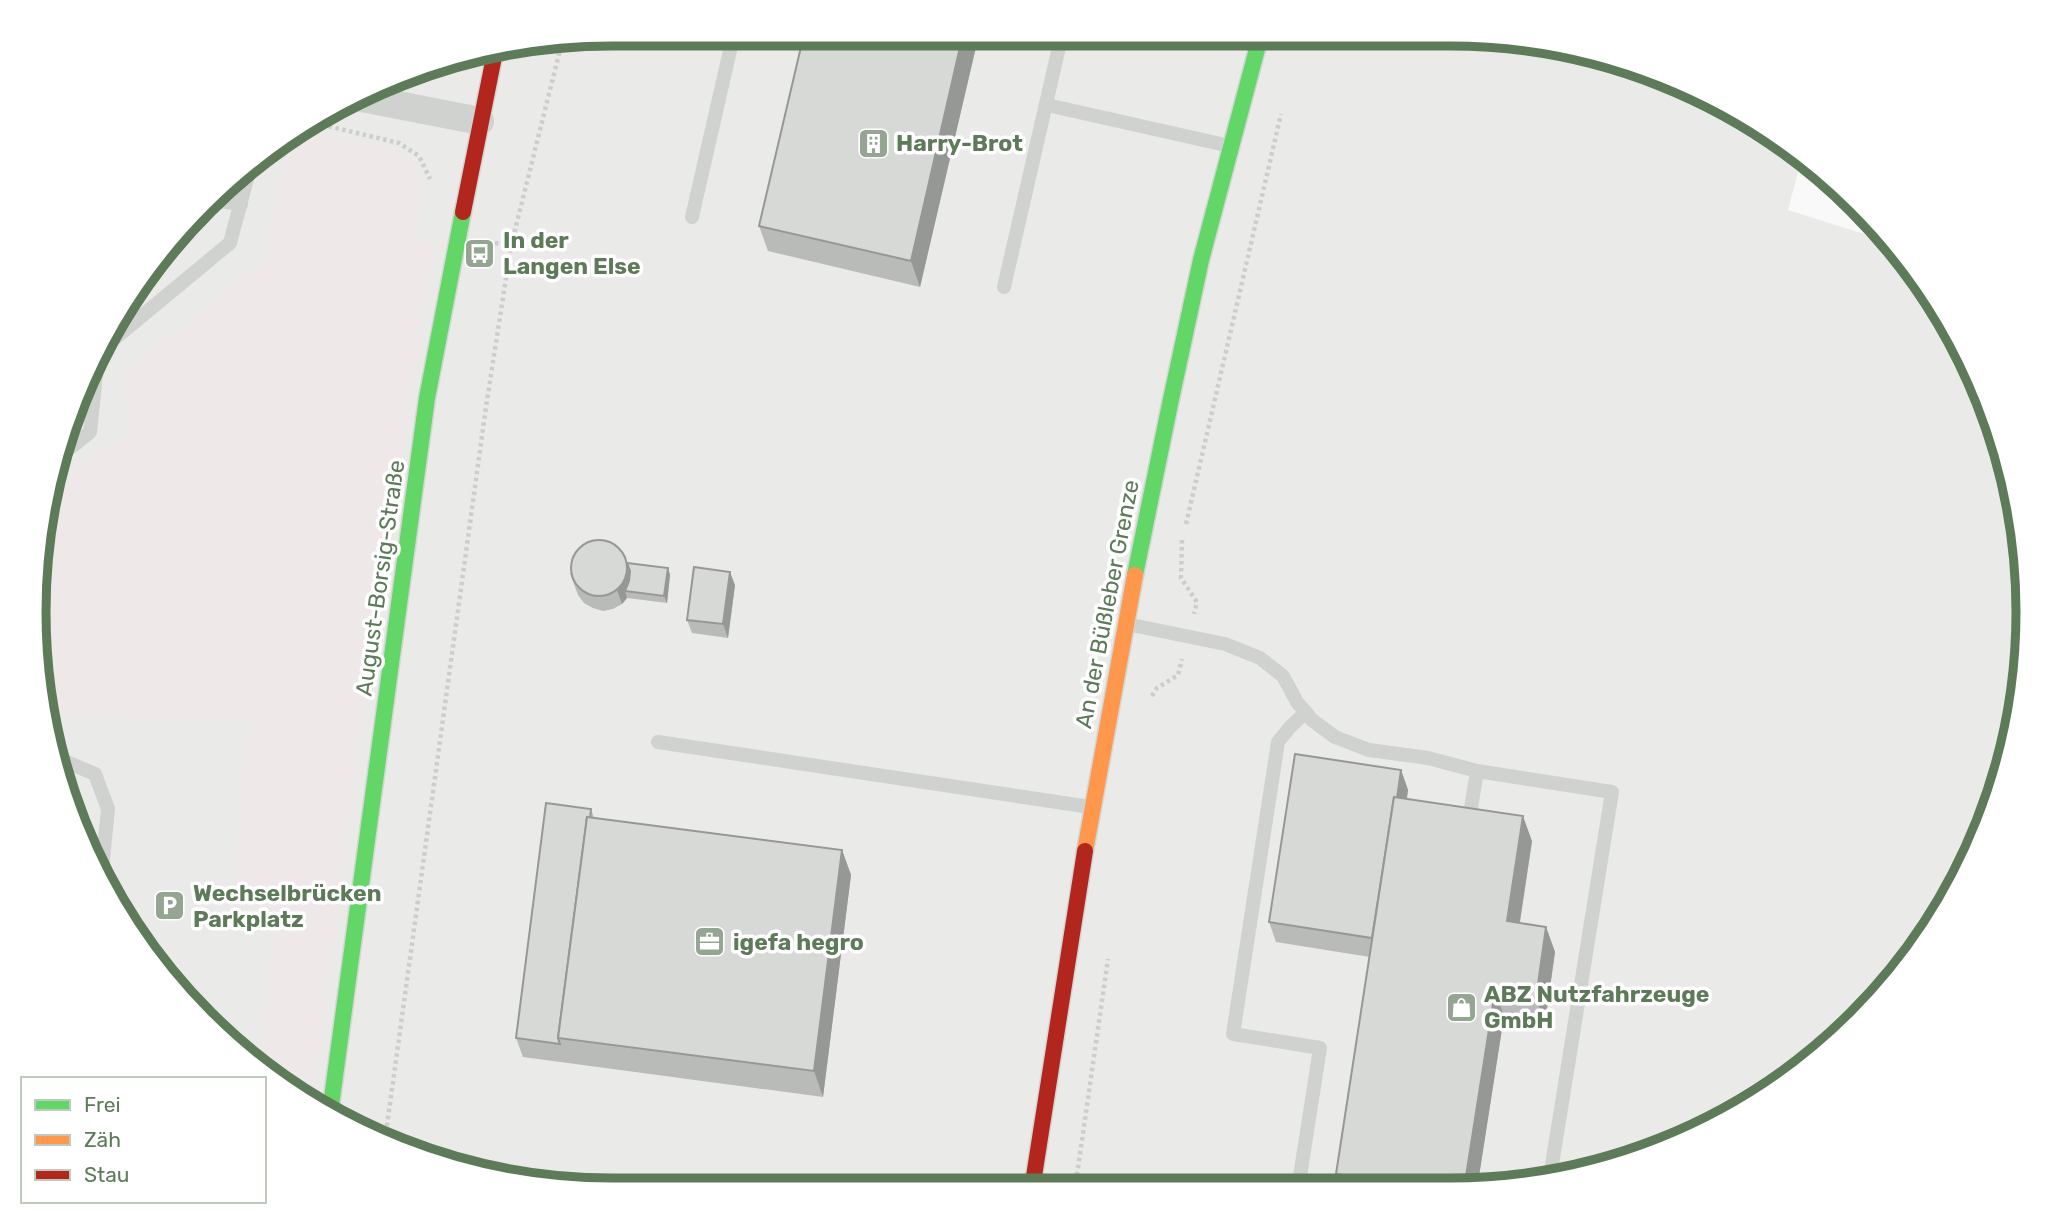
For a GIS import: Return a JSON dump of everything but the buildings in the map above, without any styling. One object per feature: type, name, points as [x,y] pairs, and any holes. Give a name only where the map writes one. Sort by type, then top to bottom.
[{"type":"street","name":"An der Büßleber Grenze","points":[[1034,1178],[1091,807],[1143,532],[1191,303],[1258,46]]},
{"type":"street","name":"August-Borsig-Straße","points":[[331,1104],[428,398],[494,58]]},
{"type":"street","points":[[371,100],[480,121]]},
{"type":"lane","points":[[692,217],[731,46]]},
{"type":"lane","points":[[1004,288],[1059,46]]},
{"type":"lane","points":[[1046,105],[1231,146]]},
{"type":"lane","points":[[117,337],[230,243],[247,179]]},
{"type":"lane","points":[[221,201],[241,204]]},
{"type":"lane","points":[[70,448],[90,432],[95,381]]},
{"type":"lane","points":[[1126,623],[1225,644],[1260,658],[1283,676],[1297,702],[1335,737],[1369,750],[1428,758],[1477,771],[1612,792],[1551,1169]]},
{"type":"lane","points":[[1300,1178],[1320,1048],[1233,1034],[1278,742],[1306,712]]},
{"type":"lane","points":[[659,742],[1091,807]]},
{"type":"lane","points":[[66,762],[95,774],[108,809],[103,860]]},
{"type":"lane","points":[[1468,832],[1477,771]]},
{"type":"path","points":[[386,1131],[486,407],[511,246],[560,48]]},
{"type":"path","points":[[323,125],[399,143],[419,156],[430,177],[430,190]]},
{"type":"path","points":[[458,235],[511,246]]},
{"type":"shaded area","points":[[612,46],[1449,46],[1523,50],[1560,56],[1631,76],[1700,104],[1732,121],[1799,167],[1788,210],[1874,237],[1920,297],[1940,329],[1972,395],[1996,465],[2011,538],[2016,612],[2011,686],[2005,723],[1985,794],[1957,863],[1920,927],[1875,986],[1823,1038],[1764,1083],[1700,1120],[1631,1148],[1560,1168],[1523,1174],[1449,1178],[612,1178],[538,1174],[501,1168],[430,1148],[361,1120],[297,1083],[238,1038],[186,986],[141,927],[104,863],[76,794],[56,723],[50,686],[47,575],[56,501],[65,465],[89,395],[104,361],[141,297],[163,267],[211,211],[238,186],[297,141],[329,121],[361,104],[430,76],[501,56],[538,50]]},
{"type":"shaded area","points":[[313,131],[397,150],[415,165],[423,187],[414,240],[434,244],[375,626],[313,1093],[257,1053],[277,911],[234,902],[242,767],[252,721],[129,718],[54,710],[47,649],[50,538],[61,483],[129,428],[121,375],[263,259],[287,149]]},
{"type":"traffic: fast","points":[[1135,575],[1201,260],[1258,46]]},
{"type":"traffic: fast","points":[[331,1104],[427,398],[463,212]]},
{"type":"traffic: slow","points":[[1085,851],[1135,575]]},
{"type":"traffic: jam","points":[[463,212],[494,58]]},
{"type":"traffic: jam","points":[[1034,1178],[1085,851]]},
{"type":"place","name":"Harry-Brot","points":[[873,143]]},
{"type":"place","name":"In der Langen Else","points":[[480,253]]},
{"type":"place","name":"Wechselbrücken Parkplatz","points":[[170,906]]},
{"type":"place","name":"igefa hegro","points":[[710,942]]},
{"type":"place","name":"ABZ Nutzfahrzeuge GmbH","points":[[1461,1007]]}]
